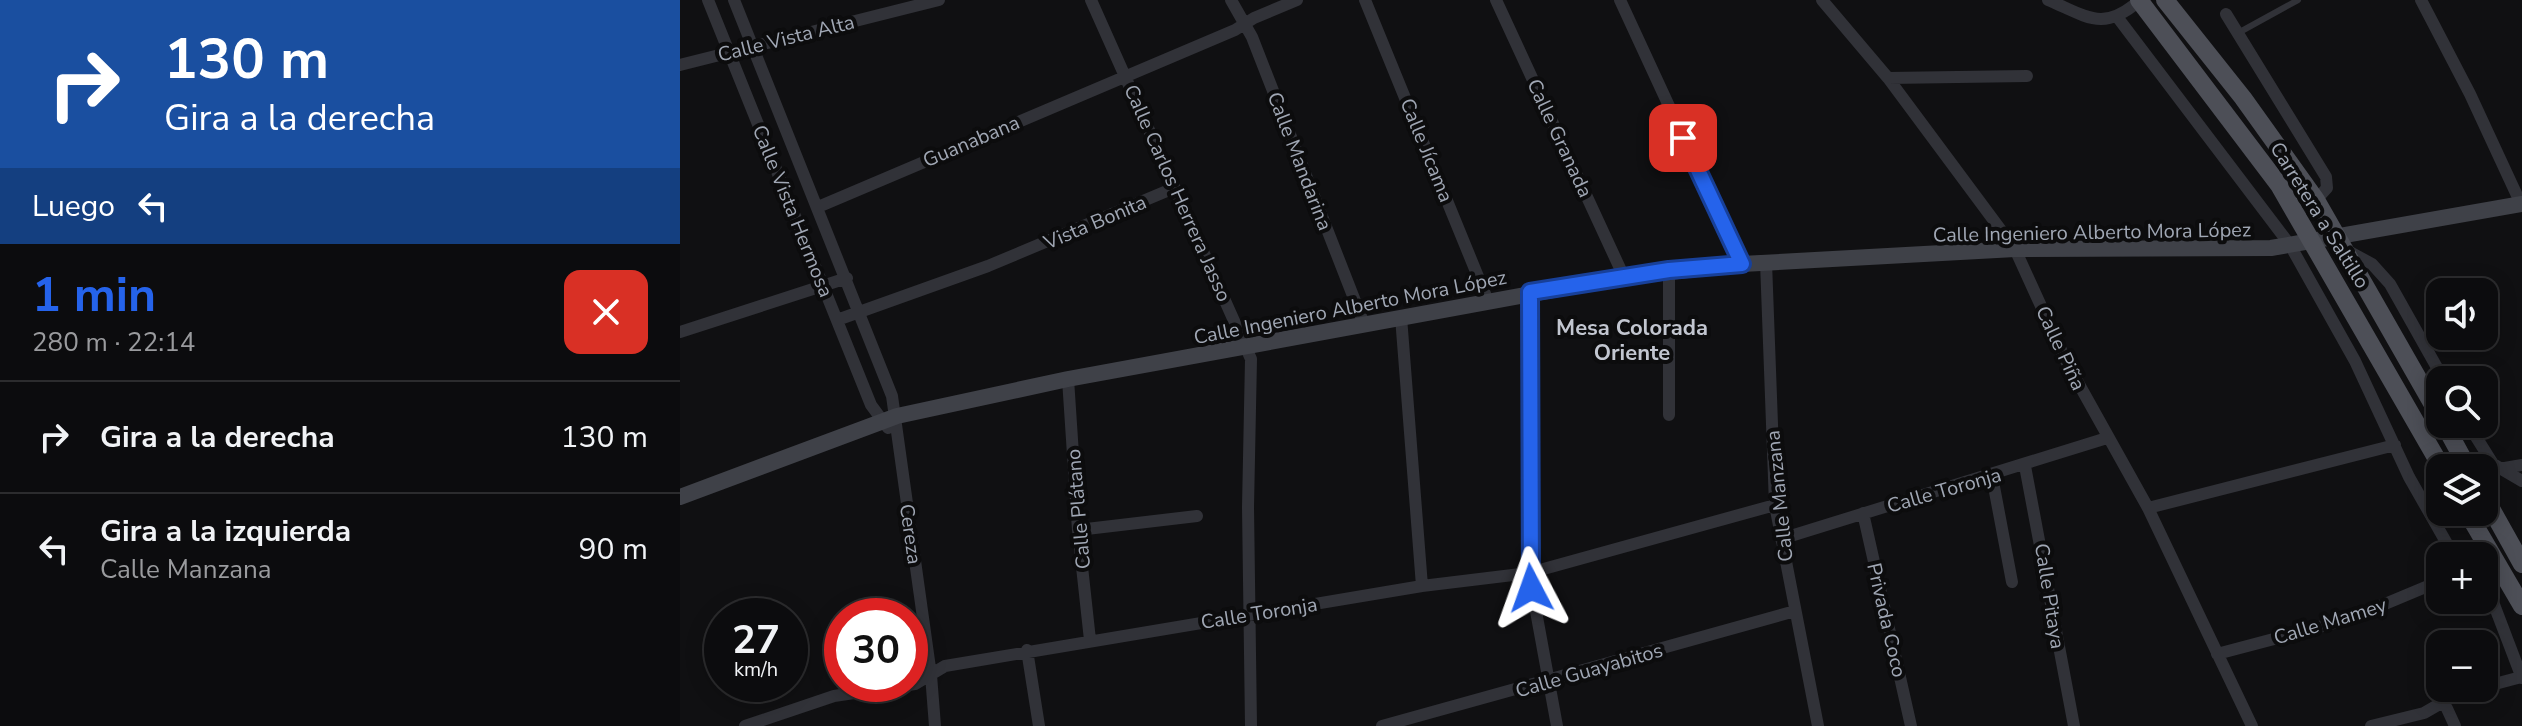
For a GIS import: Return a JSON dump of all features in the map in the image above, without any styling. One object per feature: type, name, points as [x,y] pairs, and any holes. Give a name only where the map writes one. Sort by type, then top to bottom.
[{"type":"main road","name":"Carretera a Saltillo","points":[[2139,0],[2255,151],[2313,240],[2434,454]]},
{"type":"main road","name":"Carretera a Saltillo","points":[[2165,0],[2243,98],[2316,200],[2426,392]]},
{"type":"main road","points":[[2498,521],[2522,564]]},
{"type":"main road","points":[[2475,526],[2522,606]]},
{"type":"street","name":"Calle Vista Hermosa","points":[[708,0],[871,405],[889,418]]},
{"type":"street","name":"Calle Vista Hermosa","points":[[734,0],[860,312],[889,418]]},
{"type":"street","name":"Calle Vista Alta","points":[[680,65],[939,0]]},
{"type":"street","name":"Calle Carlos Herrera Jasso","points":[[1091,0],[1247,348],[1252,370],[1248,507],[1251,726]]},
{"type":"street","name":"Calle Mandarina","points":[[1231,0],[1244,24],[1364,324]]},
{"type":"street","name":"Guanabana","points":[[818,207],[1297,0]]},
{"type":"street","name":"Calle Jícama","points":[[1365,0],[1488,301]]},
{"type":"street","name":"Calle Granada","points":[[1496,0],[1624,277]]},
{"type":"street","points":[[1620,0],[1742,264]]},
{"type":"street","name":"Calle Piña","points":[[1822,0],[1888,78],[2015,249],[2066,361],[2148,508],[2252,726]]},
{"type":"street","points":[[2048,0],[2098,21],[2118,18],[2139,0]]},
{"type":"street","points":[[2421,0],[2522,204]]},
{"type":"street","points":[[2226,14],[2326,177],[2327,188],[2316,200]]},
{"type":"street","points":[[2118,18],[2290,245],[2355,361],[2447,542]]},
{"type":"street","points":[[1888,78],[2027,76]]},
{"type":"street","name":"Vista Bonita","points":[[837,320],[1016,255],[1174,188]]},
{"type":"street","name":"Calle Ingeniero Alberto Mora López","points":[[680,497],[889,418],[1068,379],[1624,277],[1766,262],[2015,249],[2252,250],[2313,240],[2343,243],[2522,204]]},
{"type":"street","points":[[2343,243],[2372,264],[2390,284],[2436,366]]},
{"type":"street","name":"Calle Manzana","points":[[1766,262],[1775,505],[1818,726]]},
{"type":"street","points":[[1669,270],[1669,415]]},
{"type":"street","points":[[680,332],[847,278]]},
{"type":"street","points":[[1530,292],[1529,573],[1557,726]]},
{"type":"street","points":[[1401,317],[1422,586]]},
{"type":"street","name":"Calle Plátano","points":[[1068,379],[1078,530],[1090,640]]},
{"type":"street","name":"Cereza","points":[[889,418],[897,437],[931,675],[935,726]]},
{"type":"street","name":"Calle Toronja","points":[[1781,539],[2025,466],[2107,438]]},
{"type":"street","points":[[2475,438],[2485,456],[2499,469],[2522,481]]},
{"type":"street","points":[[2148,508],[2395,445]]},
{"type":"street","points":[[2499,469],[2522,465]]},
{"type":"street","name":"Calle Pitaya","points":[[2025,466],[2074,726]]},
{"type":"street","points":[[1992,476],[2012,582]]},
{"type":"street","name":"Calle Toronja","points":[[745,726],[834,696],[915,684],[945,666],[1422,586],[1529,573],[1775,505]]},
{"type":"street","name":"Privada Coco","points":[[1863,513],[1911,726]]},
{"type":"street","points":[[1078,530],[1197,516]]},
{"type":"street","name":"Calle Mamey","points":[[2217,654],[2349,619],[2426,587]]},
{"type":"street","points":[[2498,599],[2512,590]]},
{"type":"street","name":"Calle Guayabitos","points":[[1382,726],[1795,611]]},
{"type":"street","points":[[2498,614],[2522,678],[2498,684]]},
{"type":"street","points":[[1027,650],[1039,726]]},
{"type":"street","points":[[2371,726],[2424,713],[2444,702],[2455,726]]},
{"type":"lane","points":[[2238,33],[2298,0]]},
{"type":"district","name":"Mesa Colorada Oriente","points":[[1632,340]]},
{"type":"route","points":[[1531,588],[1530,292],[1669,270],[1742,264],[1683,138]]}]
